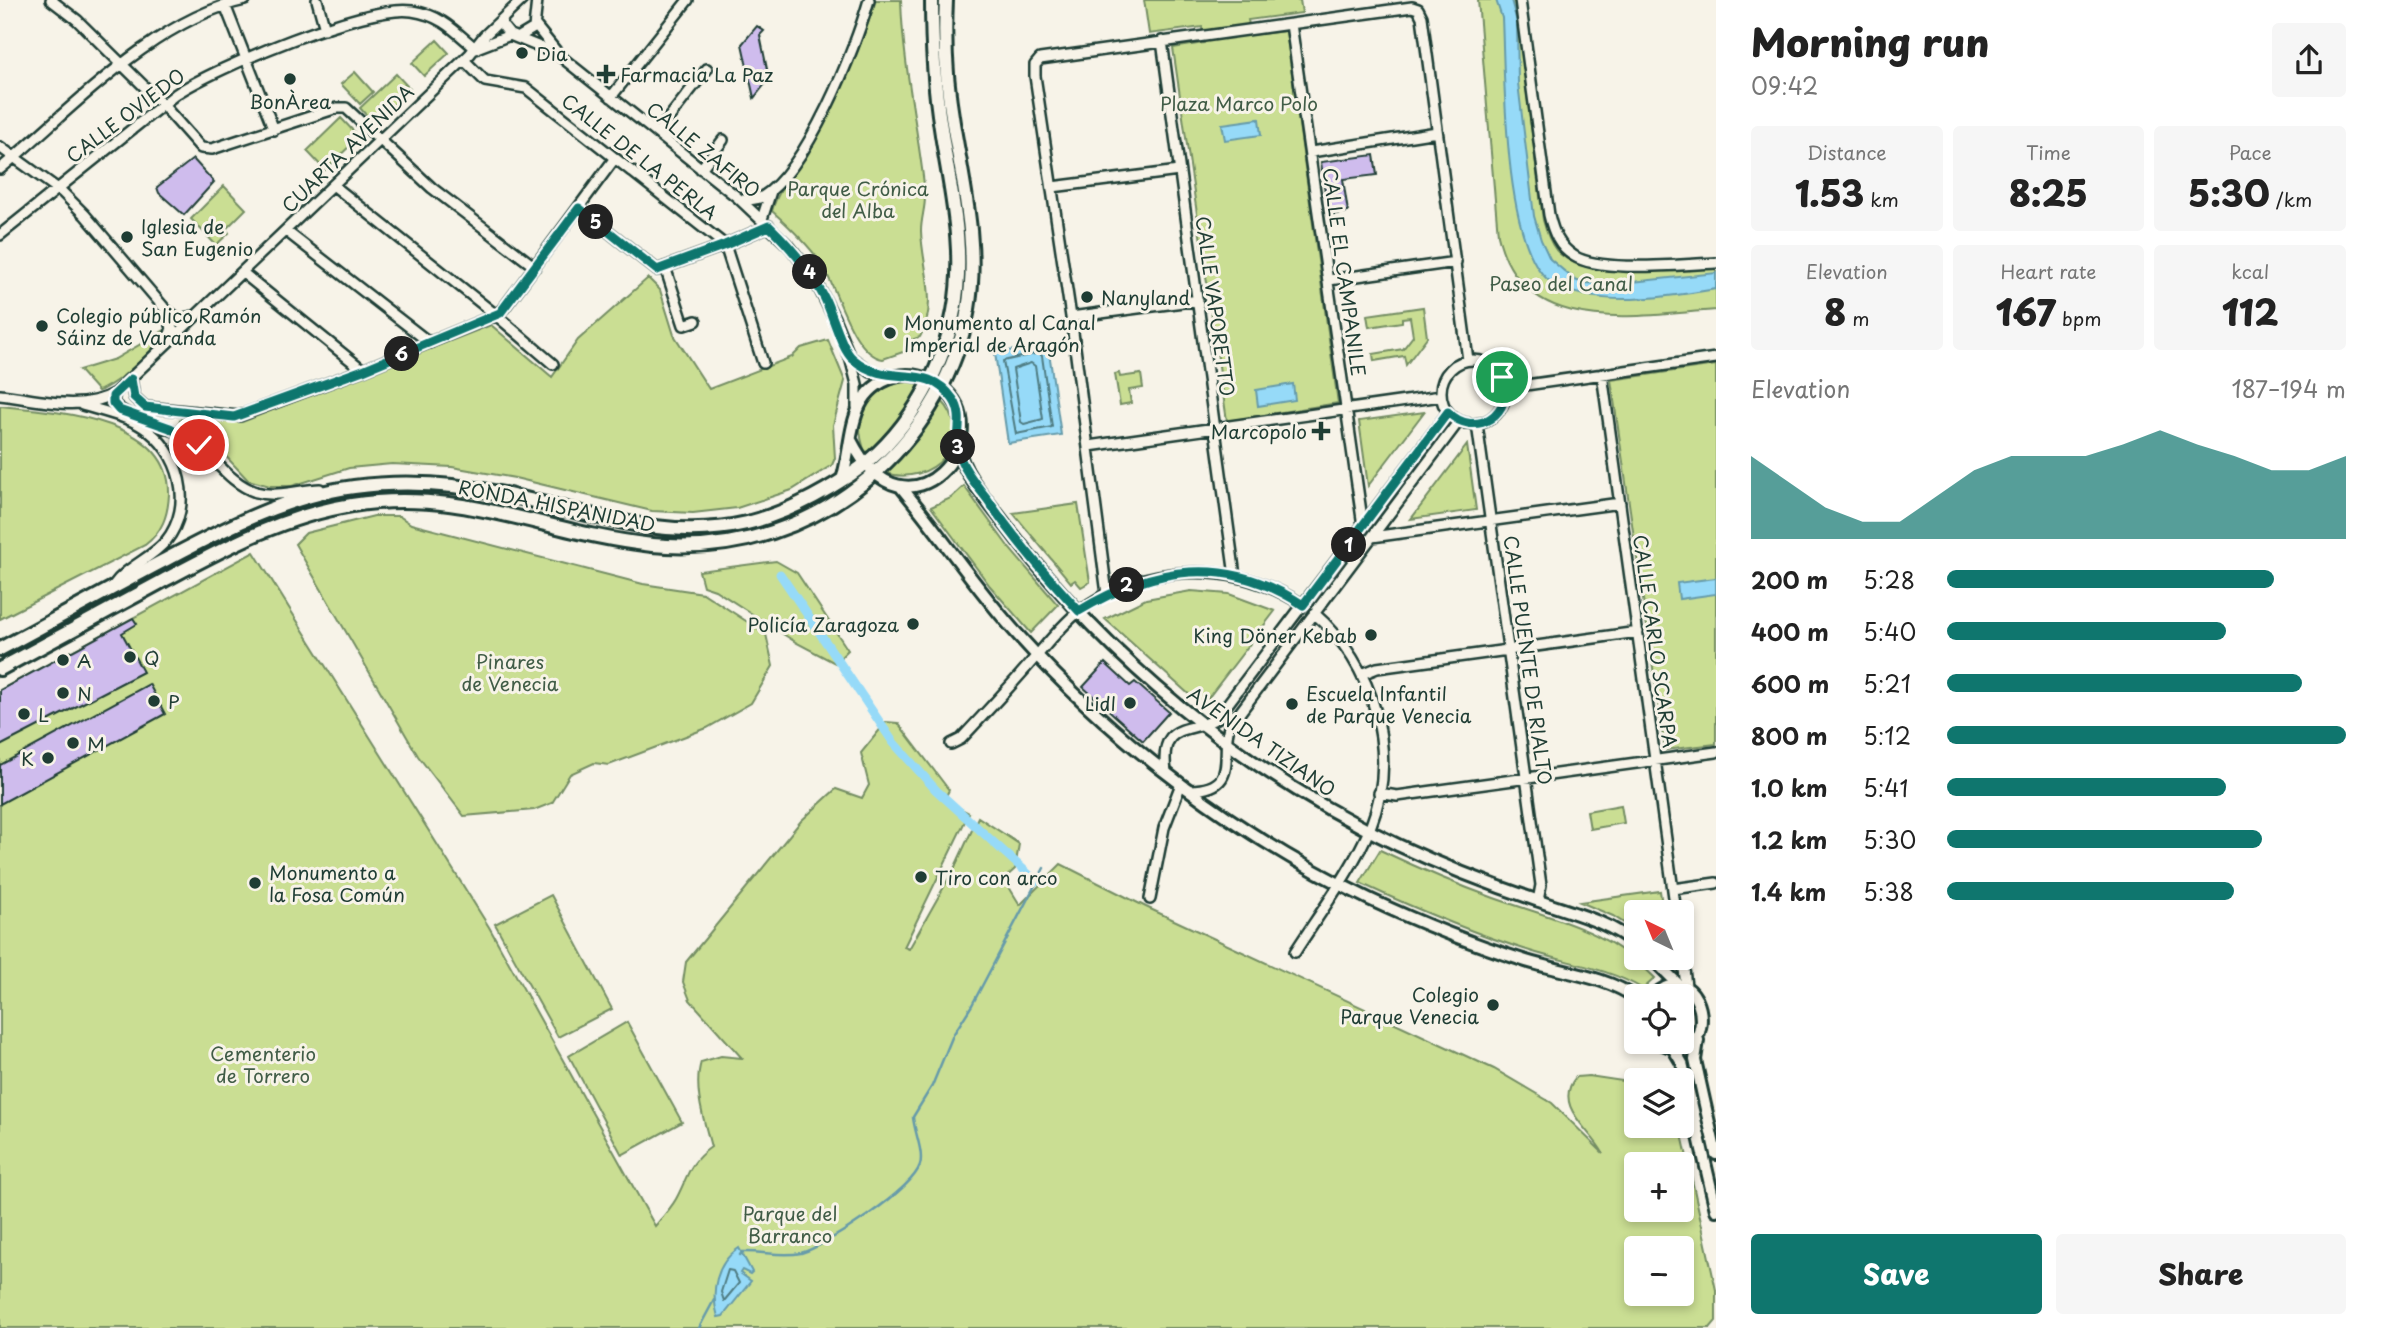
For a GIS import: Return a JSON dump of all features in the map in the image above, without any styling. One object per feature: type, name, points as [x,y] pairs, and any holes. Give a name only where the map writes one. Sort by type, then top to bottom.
[{"type":"highway","name":"RONDA HISPANIDAD","points":[[0,669],[237,542],[288,520],[323,510],[388,501],[453,503],[627,541],[688,547],[729,543],[780,531],[845,498],[870,469],[906,441],[927,413],[954,313],[959,264],[956,211],[935,88],[932,0]]},
{"type":"highway","name":"RONDA HISPANIDAD","points":[[935,383],[962,335],[972,275],[970,222],[947,83],[946,0]]},
{"type":"highway","name":"RONDA HISPANIDAD","points":[[0,649],[249,517],[332,491],[417,483],[455,486],[507,495],[617,522],[687,529],[747,523],[802,503],[842,480],[870,469]]},
{"type":"main road","points":[[842,480],[857,407],[874,388],[894,377],[916,376],[935,383],[958,408],[961,434],[951,463],[933,479],[918,485],[901,487],[887,482],[870,469],[851,440]]},
{"type":"main road","name":"AVENIDA TIZIANO","points":[[958,448],[962,462],[994,509],[1045,574],[1145,676],[1227,743],[1306,796],[1369,830],[1460,873],[1594,918],[1624,937]]},
{"type":"main road","points":[[901,487],[974,584],[1037,656],[1105,723],[1185,787],[1261,838],[1338,883],[1456,937],[1614,986],[1624,991]]},
{"type":"main road","points":[[1665,970],[1681,984]]},
{"type":"main road","points":[[1694,992],[1703,998],[1709,1012],[1708,1027],[1699,1040],[1695,1060],[1716,1154]]},
{"type":"main road","points":[[1694,1042],[1699,1040]]},
{"type":"main road","points":[[1676,1054],[1682,1063],[1716,1210]]},
{"type":"street","points":[[51,0],[77,20],[162,104],[196,145],[212,149],[343,107],[352,111],[379,141],[432,188],[535,267]]},
{"type":"street","points":[[0,169],[123,66],[173,29],[225,5],[244,0]]},
{"type":"street","points":[[317,0],[325,29]]},
{"type":"street","points":[[534,15],[520,2],[503,18],[502,25],[514,36],[530,33],[535,25],[537,0]]},
{"type":"street","points":[[611,97],[688,0]]},
{"type":"street","points":[[741,200],[759,198],[774,187],[802,148],[830,101],[855,46],[869,0]]},
{"type":"street","points":[[1520,0],[1549,215],[1557,239],[1575,257],[1599,265],[1716,263]]},
{"type":"street","points":[[225,5],[274,130]]},
{"type":"street","points":[[1107,594],[1089,446],[1035,76],[1037,62],[1049,57],[1412,7],[1421,12],[1468,360]]},
{"type":"street","name":"CALLE OVIEDO","points":[[0,235],[162,104],[199,80],[325,29],[382,11],[411,11],[447,23],[475,49]]},
{"type":"street","name":"CUARTA AVENIDA","points":[[0,395],[81,404],[115,393],[464,60],[503,18]]},
{"type":"street","name":"CALLE EL CAMPANILE","points":[[1292,24],[1363,526]]},
{"type":"street","name":"CALLE ZAFIRO","points":[[535,25],[560,56],[741,200],[796,253],[825,298],[850,357],[858,388],[857,407]]},
{"type":"street","name":"CALLE ZAFIRO","points":[[514,36],[560,56]]},
{"type":"street","name":"CUARTA AVENIDA","points":[[475,49],[514,36]]},
{"type":"street","name":"CALLE VAPORETTO","points":[[1162,41],[1235,576]]},
{"type":"street","name":"CALLE DE LA PERLA","points":[[464,60],[485,81],[526,88],[725,245],[763,363]]},
{"type":"street","points":[[657,133],[707,69]]},
{"type":"street","points":[[1311,152],[1437,132]]},
{"type":"street","points":[[701,169],[723,141]]},
{"type":"street","points":[[0,146],[57,190],[96,227],[166,310],[183,319],[205,309]]},
{"type":"street","points":[[131,379],[134,397],[145,407],[234,417],[363,370],[496,315],[615,158]]},
{"type":"street","points":[[1052,187],[1180,171]]},
{"type":"street","points":[[333,185],[553,364]]},
{"type":"street","points":[[661,268],[725,245],[766,223],[774,187]]},
{"type":"street","points":[[579,208],[661,268],[684,325],[696,321]]},
{"type":"street","points":[[286,230],[430,343]]},
{"type":"street","points":[[1329,280],[1456,262]]},
{"type":"street","points":[[243,273],[363,370]]},
{"type":"street","points":[[1071,317],[1198,300]]},
{"type":"street","points":[[162,350],[171,333],[166,310]]},
{"type":"street","points":[[850,357],[871,372],[894,377]]},
{"type":"street","points":[[1506,388],[1716,358]]},
{"type":"street","points":[[1468,360],[1484,361],[1495,368],[1506,388],[1501,409],[1491,419],[1477,424],[1460,421],[1448,412],[1441,396],[1442,384],[1448,373],[1457,364],[1468,360]]},
{"type":"street","name":"CALLE CARLO SCARPA","points":[[1602,374],[1675,900]]},
{"type":"street","points":[[115,393],[113,401],[119,410],[170,428],[190,439],[241,484],[265,494],[318,489],[332,491]]},
{"type":"street","points":[[1089,446],[1441,396]]},
{"type":"street","points":[[81,404],[128,419],[149,431],[170,454],[180,481],[179,515],[170,536],[147,559],[121,576],[112,588]]},
{"type":"street","points":[[1166,772],[1164,755],[1169,741],[1181,730],[1217,718],[1448,412]]},
{"type":"street","points":[[1150,899],[1164,828],[1185,787],[1208,787],[1220,778],[1227,765],[1228,727],[1460,421]]},
{"type":"street","name":"CALLE PUENTE DE RIALTO","points":[[1477,424],[1541,885],[1538,901]]},
{"type":"street","points":[[1372,537],[1620,503]]},
{"type":"street","points":[[951,744],[961,739],[1079,611],[1107,594],[1138,581],[1165,575],[1202,572],[1235,576],[1275,589],[1303,605]]},
{"type":"street","points":[[1295,953],[1369,830],[1379,793],[1383,757],[1381,730],[1362,674],[1340,640],[1314,613]]},
{"type":"street","points":[[1362,674],[1377,668],[1638,632]]},
{"type":"street","points":[[1379,793],[1397,796],[1716,752]]},
{"type":"street","points":[[1674,889],[1716,883]]},
{"type":"green space","name":"Parque Crónica del Alba","points":[[876,0],[901,0],[925,193],[921,231],[929,298],[926,324],[920,337],[911,340],[906,351],[883,359],[872,355],[863,346],[854,333],[821,263],[772,211],[779,194],[831,112]]},
{"type":"green space","name":"Plaza Marco Polo","points":[[1144,0],[1300,0],[1302,13],[1248,20],[1251,35],[1286,31],[1338,403],[1227,421],[1173,48],[1204,43],[1202,27],[1149,34]]},
{"type":"green space","name":"Paseo del Canal","points":[[1478,0],[1515,0],[1543,220],[1556,250],[1570,261],[1609,270],[1655,271],[1716,265],[1716,310],[1652,315],[1586,314],[1557,306],[1531,292],[1511,269],[1498,235]]},
{"type":"green space","points":[[437,40],[449,53],[424,76],[412,63]]},
{"type":"green space","points":[[355,72],[373,92],[360,104],[341,84]]},
{"type":"green space","points":[[396,74],[410,89],[374,124],[360,108]]},
{"type":"green space","points":[[341,118],[359,137],[325,170],[307,151]]},
{"type":"green space","points":[[224,186],[246,209],[226,229],[229,233],[216,245],[191,219]]},
{"type":"green space","points":[[648,278],[660,290],[674,335],[709,389],[792,357],[801,348],[828,340],[845,381],[833,425],[835,458],[832,465],[792,490],[737,508],[693,513],[652,511],[515,478],[452,467],[392,464],[349,468],[292,486],[270,486],[248,480],[208,437],[178,424],[181,419],[242,422],[491,325],[552,377],[578,340]]},
{"type":"green space","points":[[1423,307],[1427,337],[1406,365],[1404,356],[1374,361],[1373,354],[1403,349],[1413,336],[1410,317],[1402,318],[1402,322],[1369,327],[1367,315]]},
{"type":"green space","points":[[163,331],[137,364],[101,390],[98,391],[79,370],[115,359]]},
{"type":"green space","points":[[1716,365],[1716,744],[1665,750],[1611,380]]},
{"type":"green space","points":[[1119,373],[1120,377],[1141,374],[1143,388],[1129,390],[1131,403],[1120,405],[1115,374]]},
{"type":"green space","points":[[914,380],[923,383],[897,421],[866,455],[860,425],[866,403],[885,388]]},
{"type":"green space","points":[[941,400],[951,414],[955,429],[952,444],[945,457],[918,474],[901,476],[883,472]]},
{"type":"green space","points":[[0,406],[78,416],[131,434],[151,449],[165,469],[169,494],[163,523],[156,535],[145,545],[0,619]]},
{"type":"green space","points":[[1424,412],[1368,486],[1359,421]]},
{"type":"green space","points":[[1467,445],[1476,510],[1411,519]]},
{"type":"green space","points":[[964,486],[1010,549],[1058,605],[1031,633],[990,586],[931,507],[951,498]]},
{"type":"green space","points":[[1078,504],[1090,582],[1081,587],[1075,580],[1071,583],[1013,513]]},
{"type":"green space","name":"Pinares de Venecia","points":[[374,516],[399,516],[411,524],[643,584],[703,593],[766,634],[773,666],[751,703],[707,728],[609,765],[594,763],[570,774],[552,803],[534,810],[464,816],[418,756],[295,544],[306,533]]},
{"type":"green space","points":[[254,552],[489,927],[655,1226],[674,1202],[693,1165],[711,1147],[699,1094],[701,1062],[721,1056],[742,1058],[690,1000],[683,982],[686,962],[801,821],[836,789],[862,798],[869,785],[861,753],[886,722],[898,723],[949,790],[944,800],[969,813],[904,947],[909,949],[954,869],[978,817],[1019,844],[1015,869],[1004,879],[1020,905],[1061,864],[1146,907],[1494,1069],[1552,1103],[1603,1153],[1571,1108],[1568,1098],[1570,1088],[1576,1077],[1589,1076],[1624,1081],[1624,1138],[1683,1138],[1686,1152],[1624,1152],[1624,1222],[1694,1222],[1694,1189],[1716,1290],[1716,1321],[1710,1328],[0,1328],[0,690]]},
{"type":"green space","points":[[776,561],[797,573],[848,650],[835,663],[797,643],[715,590],[703,586],[699,571]]},
{"type":"green space","points":[[1191,591],[1229,594],[1275,611],[1202,706],[1105,619],[1146,599]]},
{"type":"green space","points":[[1621,805],[1624,823],[1590,829],[1587,811]]},
{"type":"green space","points":[[1380,850],[1465,887],[1600,937],[1624,952],[1624,970],[1647,970],[1655,978],[1648,984],[1634,984],[1602,971],[1530,951],[1423,911],[1360,883]]},
{"type":"green space","points":[[1660,891],[1661,900],[1624,900],[1624,923],[1580,902]]},
{"type":"green space","points":[[551,895],[612,1009],[558,1037],[495,924]]},
{"type":"green space","points":[[627,1022],[682,1122],[622,1155],[569,1056]]},
{"type":"water","points":[[1496,0],[1511,0],[1517,22],[1518,83],[1534,216],[1550,259],[1575,280],[1583,283],[1613,284],[1716,273],[1716,289],[1655,298],[1612,299],[1572,292],[1554,284],[1537,267],[1524,238],[1515,202],[1506,120],[1502,18]]},
{"type":"water","points":[[1259,119],[1261,135],[1225,140],[1222,124]]},
{"type":"water","points":[[1048,345],[1061,435],[1008,443],[995,353]]},
{"type":"water","points":[[1293,384],[1295,400],[1258,406],[1256,390]]},
{"type":"water","points":[[1716,578],[1716,594],[1679,599],[1677,583]]},
{"type":"water","points":[[739,1248],[752,1272],[750,1274],[742,1270],[740,1273],[751,1281],[723,1316],[718,1317],[715,1298],[717,1279],[725,1262]]},
{"type":"building","points":[[757,26],[764,31],[760,35],[769,79],[754,98],[742,44]]},
{"type":"building","points":[[1374,155],[1377,175],[1343,179],[1348,212],[1328,215],[1321,162]]},
{"type":"building","points":[[193,159],[214,182],[184,215],[159,193],[157,187]]},
{"type":"building","points":[[133,618],[137,624],[122,633],[143,672],[0,746],[0,690]]},
{"type":"building","name":"Lidl","points":[[1105,663],[1130,686],[1135,682],[1169,712],[1143,741],[1083,687]]},
{"type":"building","points":[[149,684],[165,714],[0,804],[0,765]]},
{"type":"waterway","points":[[780,574],[893,742],[936,790],[1036,881]]},
{"type":"waterway","points":[[740,1255],[742,1252],[794,1254],[813,1248],[867,1216],[914,1176],[921,1160],[913,1117],[932,1086],[953,1035],[972,1005],[1044,868]]},
{"type":"waterway","points":[[699,1328],[714,1300]]},
{"type":"place","name":"Dia","points":[[522,53]]},
{"type":"place","name":"Farmacia La Paz","points":[[606,74]]},
{"type":"place","name":"BonÀrea","points":[[290,79]]},
{"type":"place","name":"Iglesia de San Eugenio","points":[[127,237]]},
{"type":"place","name":"Nanyland","points":[[1087,297]]},
{"type":"place","name":"Colegio público Ramón Sáinz de Varanda","points":[[42,326]]},
{"type":"place","name":"Monumento al Canal Imperial de Aragón","points":[[890,333]]},
{"type":"place","name":"Marcopolo","points":[[1321,431]]},
{"type":"place","name":"Policía Zaragoza","points":[[913,624]]},
{"type":"place","name":"King Döner Kebab","points":[[1371,635]]},
{"type":"place","name":"Q","points":[[130,657]]},
{"type":"place","name":"A","points":[[63,660]]},
{"type":"place","name":"N","points":[[63,693]]},
{"type":"place","name":"P","points":[[154,701]]},
{"type":"place","name":"Lidl","points":[[1130,703]]},
{"type":"place","name":"Escuela Infantil de Parque Venecia","points":[[1292,704]]},
{"type":"place","name":"L","points":[[24,714]]},
{"type":"place","name":"M","points":[[73,743]]},
{"type":"place","name":"K","points":[[48,758]]},
{"type":"place","name":"Tiro con arco","points":[[921,877]]},
{"type":"place","name":"Monumento a la Fosa Común","points":[[255,883]]},
{"type":"place","name":"Colegio Parque Venecia","points":[[1493,1005]]},
{"type":"route","points":[[199,445],[170,428],[119,410],[113,403],[113,396],[131,379],[130,390],[138,403],[145,407],[234,417],[430,343],[500,313],[579,208],[657,270],[769,226],[796,253],[814,278],[850,357],[867,370],[878,374],[922,377],[947,392],[958,408],[961,421],[958,448],[962,462],[1012,533],[1079,611],[1107,594],[1138,581],[1191,572],[1228,574],[1248,579],[1275,589],[1303,605],[1448,412],[1460,421],[1471,424],[1484,422],[1496,415],[1506,395],[1502,377]]},
{"type":"park label","name":"Cementerio de Torrero","points":[[263,1064]]},
{"type":"park label","name":"Parque del Barranco","points":[[790,1224]]}]
